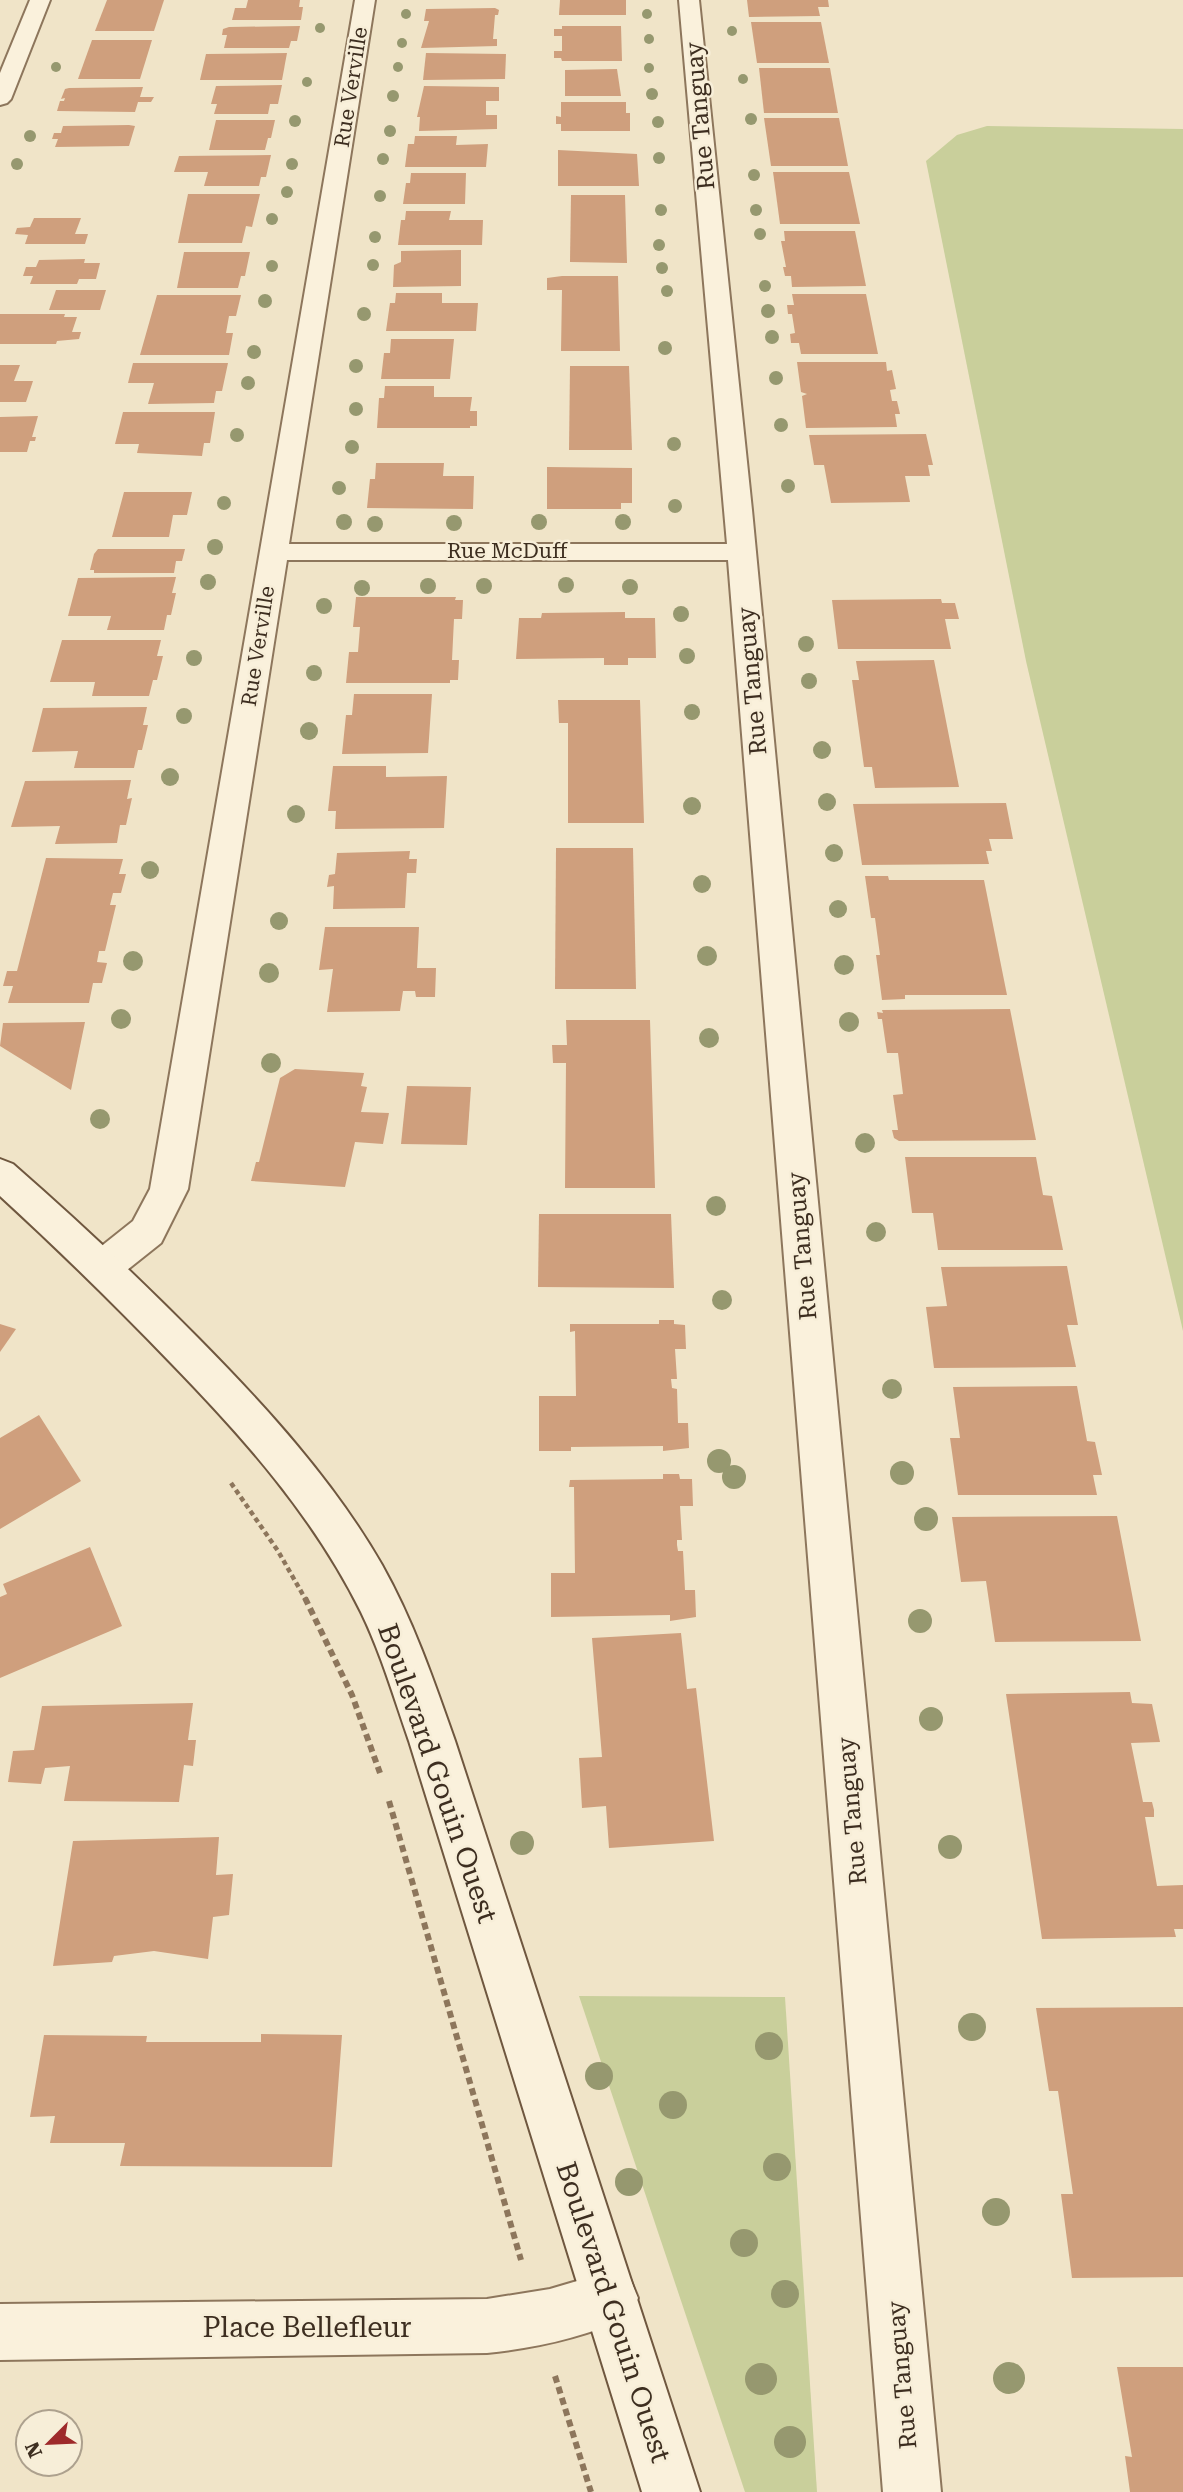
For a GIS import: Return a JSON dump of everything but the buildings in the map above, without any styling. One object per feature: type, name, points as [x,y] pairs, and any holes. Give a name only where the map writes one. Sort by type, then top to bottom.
[{"type":"street","points":[[0,99],[40,0]]},
{"type":"street","name":"Rue Verville","points":[[103,1267],[147,1232],[169,1189],[365,0]]},
{"type":"street","name":"Rue Tanguay","points":[[690,0],[912,2492]]},
{"type":"street","name":"Rue McDuff","points":[[273,552],[741,552]]},
{"type":"street","name":"Boulevard Gouin Ouest","points":[[0,1174],[103,1267],[261,1432],[320,1505],[367,1580],[400,1654],[432,1741],[671,2492]]},
{"type":"street","name":"Place Bellefleur","points":[[0,2332],[487,2326],[538,2321],[575,2312],[611,2298]]},
{"type":"path","points":[[228,1479],[282,1555],[320,1622],[344,1672],[382,1777]]},
{"type":"path","points":[[386,1790],[508,2211]]},
{"type":"path","points":[[572,2429],[591,2492]]},
{"type":"path","points":[[586,2475],[596,2472]]},
{"type":"green space","points":[[987,126],[1183,129],[1183,1331],[1026,661],[926,161],[957,135]]},
{"type":"green space","points":[[579,1996],[785,1997],[817,2492],[745,2492]]}]
